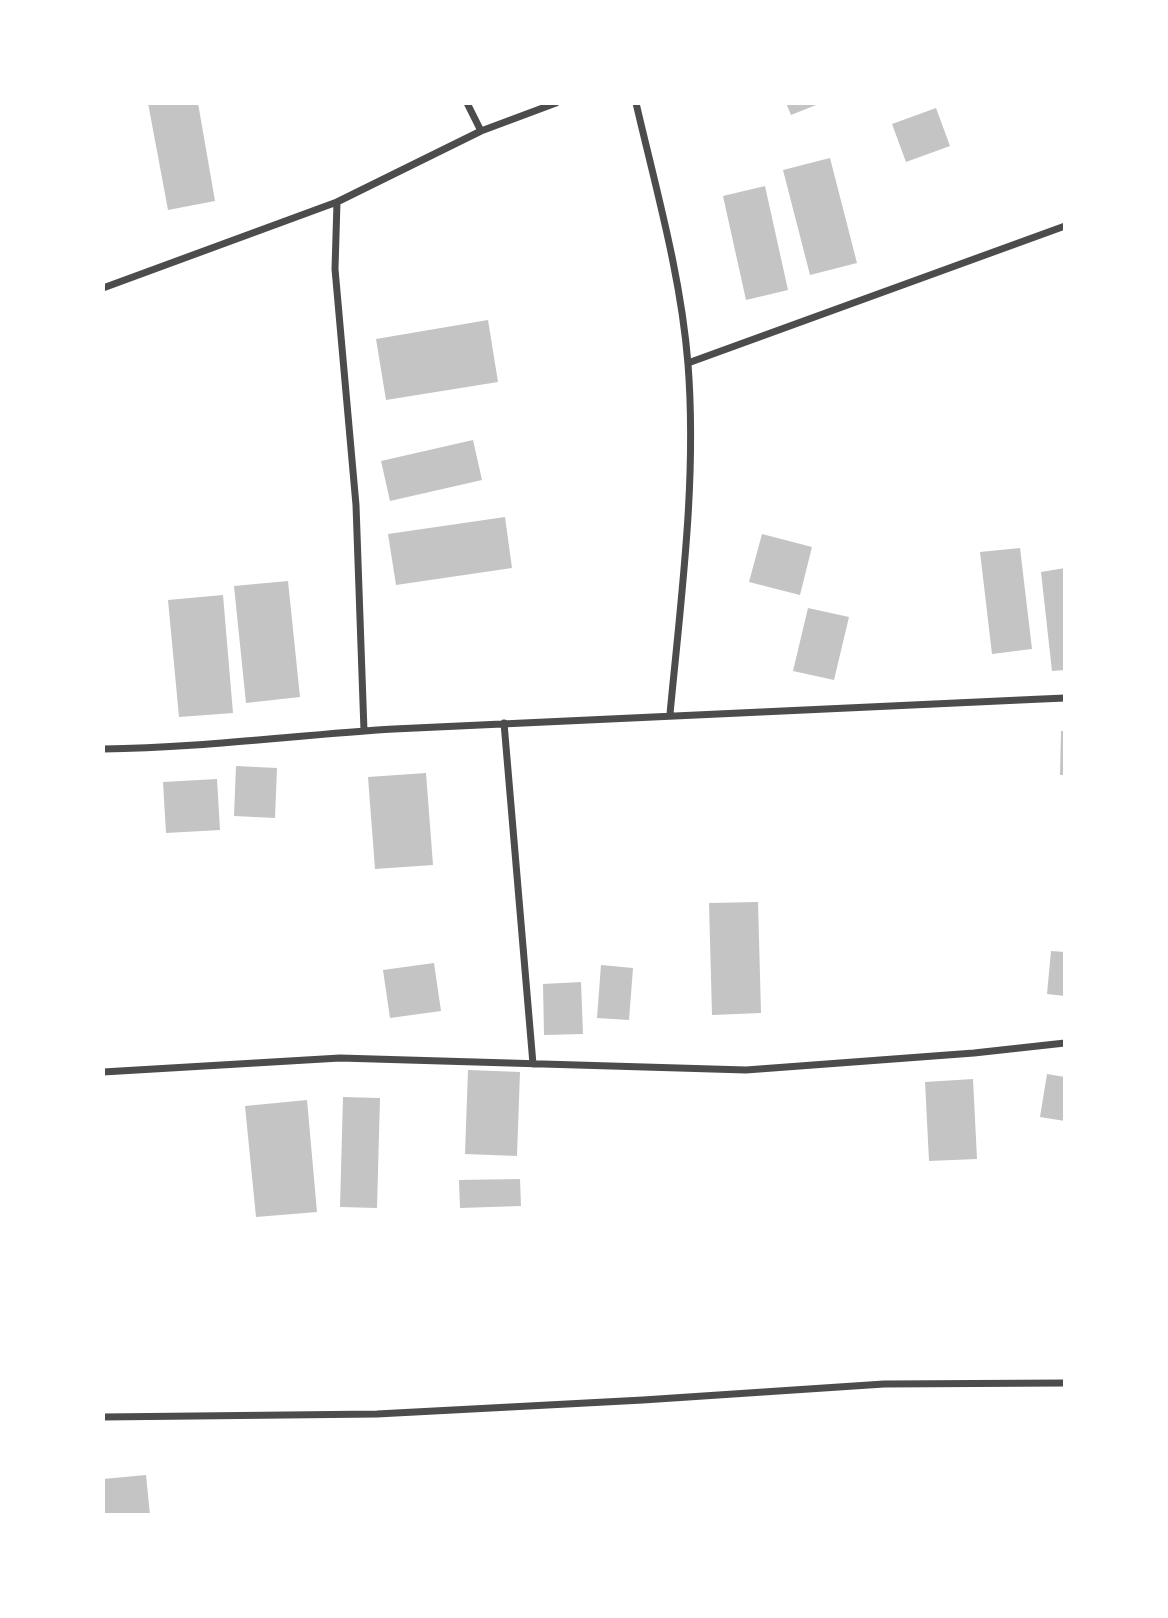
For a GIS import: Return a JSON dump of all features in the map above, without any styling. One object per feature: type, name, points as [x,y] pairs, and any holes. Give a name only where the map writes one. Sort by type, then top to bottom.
[{"type":"street","points":[[467,103],[481,131]]},
{"type":"street","points":[[103,288],[337,202],[481,131],[556,103]]},
{"type":"street","points":[[636,103],[674,267],[688,363],[690,495],[670,713]]},
{"type":"street","points":[[337,202],[335,269],[356,505],[364,731]]},
{"type":"street","points":[[688,363],[1065,226]]},
{"type":"street","points":[[103,749],[156,748],[364,731],[670,713],[1065,698]]},
{"type":"street","points":[[504,723],[533,1064]]},
{"type":"street","points":[[103,1072],[340,1058],[746,1070],[974,1053],[1065,1043]]},
{"type":"street","points":[[103,1417],[377,1414],[884,1384],[1065,1383]]},
{"type":"building","points":[[148,103],[198,103],[215,201],[168,210]]},
{"type":"building","points":[[786,103],[821,103],[791,115]]},
{"type":"building","points":[[936,108],[950,146],[906,162],[892,124]]},
{"type":"building","points":[[830,158],[857,263],[810,275],[783,170]]},
{"type":"building","points":[[765,186],[788,290],[746,300],[723,196]]},
{"type":"building","points":[[488,320],[498,382],[386,400],[376,339]]},
{"type":"building","points":[[473,440],[482,480],[390,501],[381,461]]},
{"type":"building","points":[[505,517],[512,568],[396,585],[388,534]]},
{"type":"building","points":[[762,534],[812,547],[800,595],[749,582]]},
{"type":"building","points":[[1020,548],[1032,649],[992,654],[980,552]]},
{"type":"building","points":[[1065,568],[1065,670],[1052,671],[1041,572]]},
{"type":"building","points":[[288,581],[300,697],[246,703],[234,586]]},
{"type":"building","points":[[223,595],[233,713],[179,717],[168,600]]},
{"type":"building","points":[[808,608],[849,617],[834,680],[793,671]]},
{"type":"building","points":[[1061,731],[1065,731],[1065,775],[1060,775]]},
{"type":"building","points":[[236,766],[277,768],[275,818],[234,816]]},
{"type":"building","points":[[426,773],[433,865],[375,869],[368,777]]},
{"type":"building","points":[[217,779],[220,830],[166,833],[163,782]]},
{"type":"building","points":[[758,902],[761,1013],[712,1015],[709,903]]},
{"type":"building","points":[[1051,951],[1065,952],[1065,996],[1047,994]]},
{"type":"building","points":[[434,963],[441,1011],[390,1018],[383,970]]},
{"type":"building","points":[[601,965],[633,968],[629,1020],[597,1018]]},
{"type":"building","points":[[581,982],[583,1034],[544,1035],[543,984]]},
{"type":"building","points":[[468,1070],[520,1072],[517,1156],[465,1154]]},
{"type":"building","points":[[1047,1074],[1065,1077],[1065,1121],[1040,1117]]},
{"type":"building","points":[[973,1079],[977,1159],[929,1161],[925,1082]]},
{"type":"building","points":[[343,1097],[380,1098],[377,1208],[340,1207]]},
{"type":"building","points":[[307,1100],[317,1212],[256,1217],[245,1106]]},
{"type":"building","points":[[520,1179],[521,1206],[460,1208],[459,1180]]},
{"type":"building","points":[[146,1475],[150,1515],[103,1515],[103,1479]]}]
